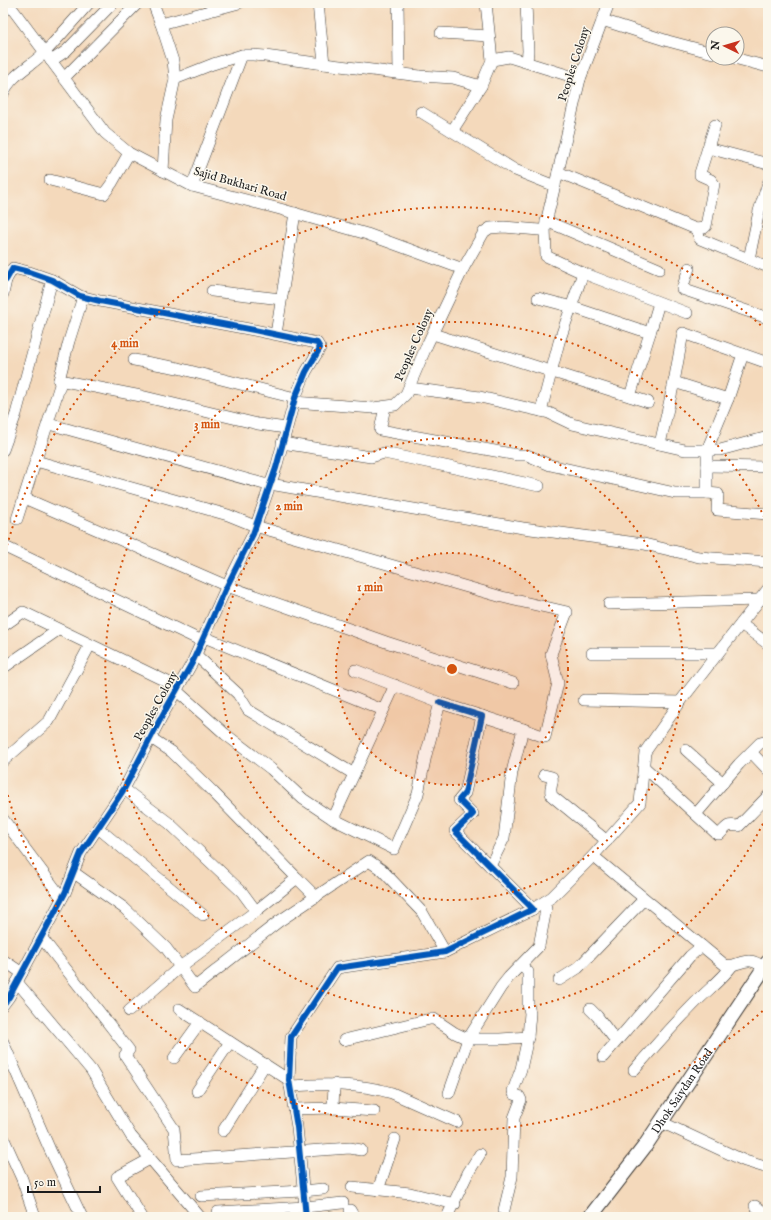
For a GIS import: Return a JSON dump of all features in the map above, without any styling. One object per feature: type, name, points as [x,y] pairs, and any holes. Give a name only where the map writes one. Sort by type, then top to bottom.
[{"type":"main road","name":"Dhok Saiydan Road","points":[[590,1217],[645,1146],[765,970]]},
{"type":"street","points":[[48,57],[89,3]]},
{"type":"street","points":[[4,87],[13,78],[48,57],[66,51],[113,3]]},
{"type":"street","points":[[64,78],[138,3]]},
{"type":"street","points":[[153,3],[173,61],[174,79],[166,120],[163,171]]},
{"type":"street","points":[[161,24],[239,3]]},
{"type":"street","points":[[318,3],[324,64]]},
{"type":"street","points":[[398,3],[399,73]]},
{"type":"street","points":[[452,131],[481,86],[492,60],[486,3]]},
{"type":"street","points":[[526,3],[527,62]]},
{"type":"street","name":"Peoples Colony","points":[[3,1004],[62,898],[81,853],[124,789],[196,656],[255,526],[270,484],[295,400],[373,408],[395,405],[406,394],[432,334],[463,269],[484,232],[490,228],[543,230],[546,224],[580,79],[609,3]]},
{"type":"street","name":"Sajid Bukhari Road","points":[[6,5],[105,132],[128,153],[192,186],[295,213],[367,234],[463,269]]},
{"type":"street","points":[[602,20],[705,51]]},
{"type":"street","points":[[441,33],[489,36]]},
{"type":"street","points":[[174,79],[242,55],[265,56],[399,73],[453,78],[481,86]]},
{"type":"street","points":[[192,186],[242,55]]},
{"type":"street","points":[[492,60],[510,57],[580,79]]},
{"type":"street","points":[[745,61],[768,67]]},
{"type":"street","points":[[421,112],[514,170],[555,186]]},
{"type":"street","points":[[558,172],[696,230],[704,228],[706,226],[714,184],[711,180],[700,175],[700,173],[715,125]]},
{"type":"street","points":[[708,148],[768,164]]},
{"type":"street","points":[[50,180],[104,194],[112,184],[128,153]]},
{"type":"street","points":[[749,259],[759,211],[768,183]]},
{"type":"street","points":[[276,334],[295,213]]},
{"type":"street","points":[[659,269],[546,224],[546,256],[583,274],[687,313]]},
{"type":"street","points":[[696,230],[700,239],[768,267]]},
{"type":"street","points":[[3,294],[5,279],[13,268],[52,280],[83,297],[317,342],[320,348],[306,372],[295,400],[178,368],[134,360]]},
{"type":"street","points":[[689,268],[682,289],[768,318]]},
{"type":"street","points":[[541,411],[559,342],[583,274]]},
{"type":"street","points":[[3,450],[16,414],[52,280]]},
{"type":"street","points":[[212,291],[281,299]]},
{"type":"street","points":[[17,518],[49,424],[60,385],[59,380],[69,342],[83,297]]},
{"type":"street","points":[[538,298],[572,307],[650,333]]},
{"type":"street","points":[[630,396],[659,303]]},
{"type":"street","points":[[660,444],[683,333],[768,363]]},
{"type":"street","points":[[432,334],[648,402]]},
{"type":"street","points":[[706,493],[707,450],[728,400],[743,354]]},
{"type":"street","points":[[59,380],[140,396],[258,424],[286,428]]},
{"type":"street","points":[[674,382],[728,400]]},
{"type":"street","points":[[409,388],[480,396],[548,413],[572,424],[685,450],[720,450],[768,437]]},
{"type":"street","points":[[385,406],[380,430],[517,455],[527,455],[550,465],[675,493],[718,494],[717,510],[768,514]]},
{"type":"street","points":[[49,424],[264,484],[523,528],[644,544],[699,557],[768,562]]},
{"type":"street","points":[[282,443],[371,457],[384,453],[539,486]]},
{"type":"street","points":[[36,461],[228,515],[255,526],[502,597],[567,612],[551,654],[558,683],[545,737],[440,703],[355,670]]},
{"type":"street","points":[[707,466],[768,467]]},
{"type":"street","points":[[24,498],[227,586],[386,642],[513,683]]},
{"type":"street","points":[[3,546],[203,639],[383,710]]},
{"type":"street","points":[[305,1212],[290,1083],[291,1037],[338,968],[445,952],[552,897],[593,856],[640,803],[645,752],[680,702],[768,589]]},
{"type":"street","points":[[609,604],[760,600]]},
{"type":"street","points":[[3,626],[23,612],[177,689],[224,734],[271,769],[303,799],[333,819],[394,849],[418,794],[426,755],[440,703]]},
{"type":"street","points":[[741,624],[768,644]]},
{"type":"street","points":[[3,668],[58,630]]},
{"type":"street","points":[[3,761],[49,721],[90,645]]},
{"type":"street","points":[[592,653],[718,653]]},
{"type":"street","points":[[196,656],[238,694],[248,710],[354,774]]},
{"type":"street","points":[[333,819],[394,685]]},
{"type":"street","points":[[584,700],[680,702]]},
{"type":"street","points":[[482,716],[465,793],[459,800],[473,814],[455,831],[533,908]]},
{"type":"street","points":[[490,866],[504,838],[512,772],[523,729]]},
{"type":"street","points":[[151,738],[172,752],[316,897]]},
{"type":"street","points":[[696,814],[751,752],[760,743],[768,741]]},
{"type":"street","points":[[686,750],[723,783]]},
{"type":"street","points":[[751,752],[768,770]]},
{"type":"street","points":[[644,767],[717,834],[720,834],[728,825],[732,824],[739,826],[768,796]]},
{"type":"street","points":[[544,775],[552,777],[553,779],[550,791],[552,796],[607,841]]},
{"type":"street","points":[[124,789],[169,823],[242,892],[256,911]]},
{"type":"street","points":[[3,819],[62,898]]},
{"type":"street","points":[[98,828],[203,915]]},
{"type":"street","points":[[593,856],[725,965],[732,966]]},
{"type":"street","points":[[73,872],[124,908],[166,948],[195,987],[278,922],[370,861],[382,870],[422,912],[445,952]]},
{"type":"street","points":[[129,1011],[180,967],[256,911],[296,878]]},
{"type":"street","points":[[559,980],[578,968],[644,899]]},
{"type":"street","points":[[449,1093],[468,1039],[501,988],[541,942],[546,909],[544,902]]},
{"type":"street","points":[[41,937],[129,1050],[125,1055],[174,1129],[177,1160],[350,1148],[361,1150]]},
{"type":"street","points":[[603,1057],[690,956],[702,946]]},
{"type":"street","points":[[3,960],[19,977],[91,1070],[131,1136],[200,1217]]},
{"type":"street","points":[[634,1070],[665,1034],[698,1000],[722,979],[732,966],[742,961],[752,961],[765,970]]},
{"type":"street","points":[[504,1210],[512,1177],[514,1118],[521,1100],[520,1096],[514,1094],[513,1091],[522,1069],[528,1037],[530,1013],[528,1004],[528,972],[521,965]]},
{"type":"street","points":[[179,1009],[265,1064],[290,1083],[334,1084],[381,1090],[392,1093],[457,1122]]},
{"type":"street","points":[[590,1009],[616,1041]]},
{"type":"street","points":[[344,1040],[430,1019],[434,1019],[455,1033],[468,1039],[528,1037]]},
{"type":"street","points":[[174,1058],[200,1022]]},
{"type":"street","points":[[3,1042],[50,1150],[82,1217]]},
{"type":"street","points":[[197,1091],[230,1042]]},
{"type":"street","points":[[223,1131],[265,1064]]},
{"type":"street","points":[[333,1108],[334,1084]]},
{"type":"street","points":[[294,1109],[333,1108],[374,1111]]},
{"type":"street","points":[[661,1122],[745,1161],[768,1168]]},
{"type":"street","points":[[3,1138],[22,1179],[35,1217]]},
{"type":"street","points":[[378,1190],[395,1139]]},
{"type":"street","points":[[447,1217],[455,1204],[468,1173],[480,1154]]},
{"type":"street","points":[[142,1217],[117,1177],[150,1159]]},
{"type":"street","points":[[352,1187],[410,1193],[455,1204]]},
{"type":"street","points":[[201,1196],[323,1189]]},
{"type":"street","points":[[755,1206],[768,1215]]},
{"type":"street","points":[[218,1212],[305,1212],[349,1210]]},
{"type":"cycle path","points":[[3,279],[6,280],[13,268],[52,280],[80,296],[317,343],[320,348],[306,372],[295,398],[276,468],[253,534],[225,590],[192,663],[162,716],[124,789],[81,853],[65,893],[9,997],[3,1005]]},
{"type":"cycle path","points":[[306,1217],[297,1127],[289,1080],[291,1037],[337,968],[445,952],[533,909],[455,831],[473,814],[459,800],[465,793],[482,716],[440,703]]}]
